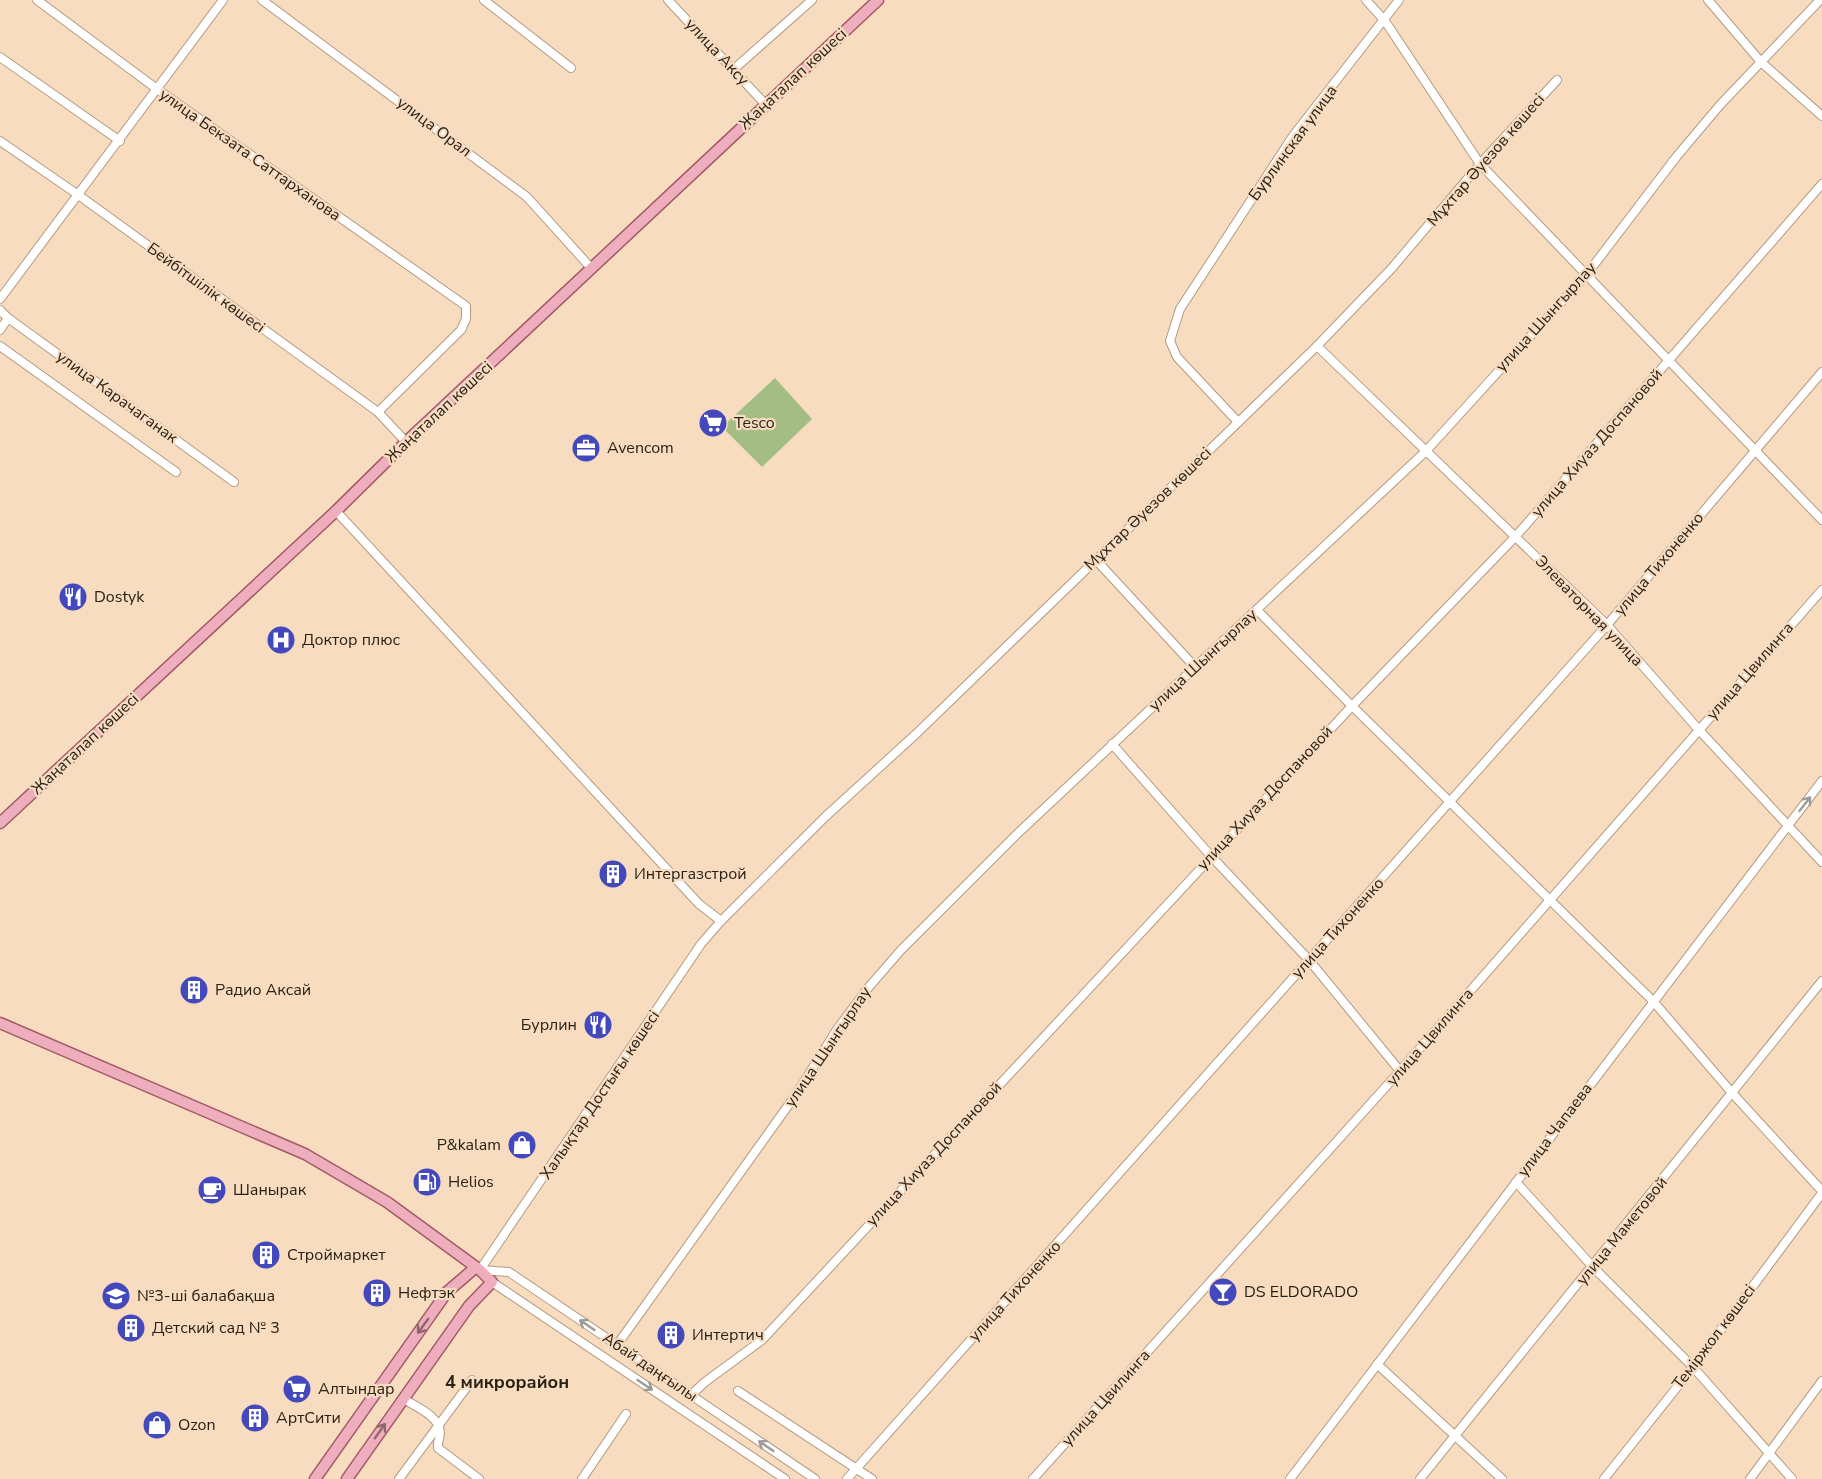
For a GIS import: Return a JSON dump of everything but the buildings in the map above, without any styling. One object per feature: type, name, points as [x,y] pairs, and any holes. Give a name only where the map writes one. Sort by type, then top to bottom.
[{"type":"main road","name":"Жаңаталап көшесі","points":[[0,823],[336,511],[406,442],[878,0]]},
{"type":"main road","points":[[0,1023],[305,1154],[387,1202],[478,1268],[492,1282],[469,1306],[346,1479]]},
{"type":"main road","name":"Халықтар Достығы көшесі","points":[[315,1479],[447,1292],[478,1268]]},
{"type":"street","name":"улица Бекзата Саттарханова","points":[[37,0],[157,90],[466,306],[466,319],[461,330],[378,412]]},
{"type":"street","points":[[0,299],[223,0]]},
{"type":"street","name":"улица Орал","points":[[262,0],[527,197],[592,269]]},
{"type":"street","points":[[484,0],[571,68]]},
{"type":"street","name":"улица Аксу","points":[[668,0],[735,69],[766,105]]},
{"type":"street","points":[[735,69],[812,0]]},
{"type":"street","points":[[1366,0],[1385,21],[1480,164],[1822,520]]},
{"type":"street","name":"Бурлинская улица","points":[[1238,422],[1177,357],[1170,341],[1180,309],[1293,136],[1385,21],[1399,0]]},
{"type":"street","points":[[1708,0],[1761,62],[1822,116]]},
{"type":"street","name":"улица Шынгырлау","points":[[617,1345],[795,1096],[838,1028],[867,988],[901,950],[1017,834],[1426,451],[1587,274],[1677,156],[1720,105],[1820,0]]},
{"type":"street","points":[[0,57],[120,141]]},
{"type":"street","name":"Мұхтар Әуезов көшесі","points":[[721,921],[825,817],[916,734],[1317,346],[1392,268],[1480,164],[1557,80]]},
{"type":"street","name":"Бейбітшілік көшесі","points":[[0,141],[378,412],[406,442]]},
{"type":"street","name":"улица Хиуаз Доспановой","points":[[691,1395],[762,1340],[1211,856],[1516,536],[1822,184]]},
{"type":"street","name":"улица Карачаганак","points":[[0,310],[234,482]]},
{"type":"street","points":[[0,330],[8,318]]},
{"type":"street","points":[[0,346],[176,472]]},
{"type":"street","name":"Элеваторная улица","points":[[1317,346],[1607,625],[1699,730],[1822,862]]},
{"type":"street","name":"улица Тихоненко","points":[[847,1479],[1607,625],[1822,372]]},
{"type":"street","points":[[336,511],[699,904],[721,921]]},
{"type":"street","points":[[1096,560],[1195,666]]},
{"type":"street","name":"улица Цвилинга","points":[[1033,1479],[1400,1071],[1822,590]]},
{"type":"street","points":[[1257,610],[1653,1001],[1732,1094],[1822,1192]]},
{"type":"street","points":[[1112,744],[1211,856],[1309,960],[1400,1071]]},
{"type":"street","name":"улица Чапаева","points":[[1290,1479],[1822,782]]},
{"type":"street","name":"Халықтар Достығы көшесі","points":[[478,1268],[702,944],[721,921]]},
{"type":"street","name":"улица Маметовой","points":[[1420,1479],[1822,981]]},
{"type":"street","points":[[1516,1182],[1593,1267],[1693,1367],[1792,1479]]},
{"type":"street","name":"Теміржол көшесі","points":[[1604,1479],[1693,1367],[1822,1192]]},
{"type":"street","name":"Абай даңғылы","points":[[478,1268],[509,1272],[815,1479]]},
{"type":"street","name":"Абай даңғылы","points":[[492,1282],[785,1479]]},
{"type":"street","points":[[1377,1364],[1502,1479]]},
{"type":"street","points":[[399,1479],[472,1380]]},
{"type":"street","points":[[1750,1479],[1822,1381]]},
{"type":"street","points":[[738,1391],[872,1479]]},
{"type":"street","points":[[404,1398],[439,1424],[438,1448],[478,1479]]},
{"type":"street","points":[[582,1479],[626,1414]]},
{"type":"green space","points":[[775,378],[812,419],[762,467],[722,427]]},
{"type":"place","name":"Tesco","points":[[713,423]]},
{"type":"place","name":"Avencom","points":[[586,448]]},
{"type":"place","name":"Dostyk","points":[[73,597]]},
{"type":"place","name":"Доктор плюс","points":[[281,640]]},
{"type":"place","name":"Интергазстрой","points":[[613,874]]},
{"type":"place","name":"Радио Аксай","points":[[194,990]]},
{"type":"place","name":"Бурлин","points":[[598,1025]]},
{"type":"place","name":"P&kalam","points":[[522,1145]]},
{"type":"place","name":"Helios","points":[[427,1182]]},
{"type":"place","name":"Шанырак","points":[[212,1190]]},
{"type":"place","name":"Строймаркет","points":[[266,1255]]},
{"type":"place","name":"DS ELDORADO","points":[[1223,1292]]},
{"type":"place","name":"Нефтэк","points":[[377,1293]]},
{"type":"place","name":"№3-ші балабақша","points":[[116,1296]]},
{"type":"place","name":"Детский сад № 3","points":[[131,1328]]},
{"type":"place","name":"Интертич","points":[[671,1335]]},
{"type":"place","name":"Алтындар","points":[[297,1389]]},
{"type":"place","name":"АртСити","points":[[255,1418]]},
{"type":"place","name":"Ozon","points":[[157,1425]]},
{"type":"district","name":"4 микрорайон","points":[[507,1382]]}]
